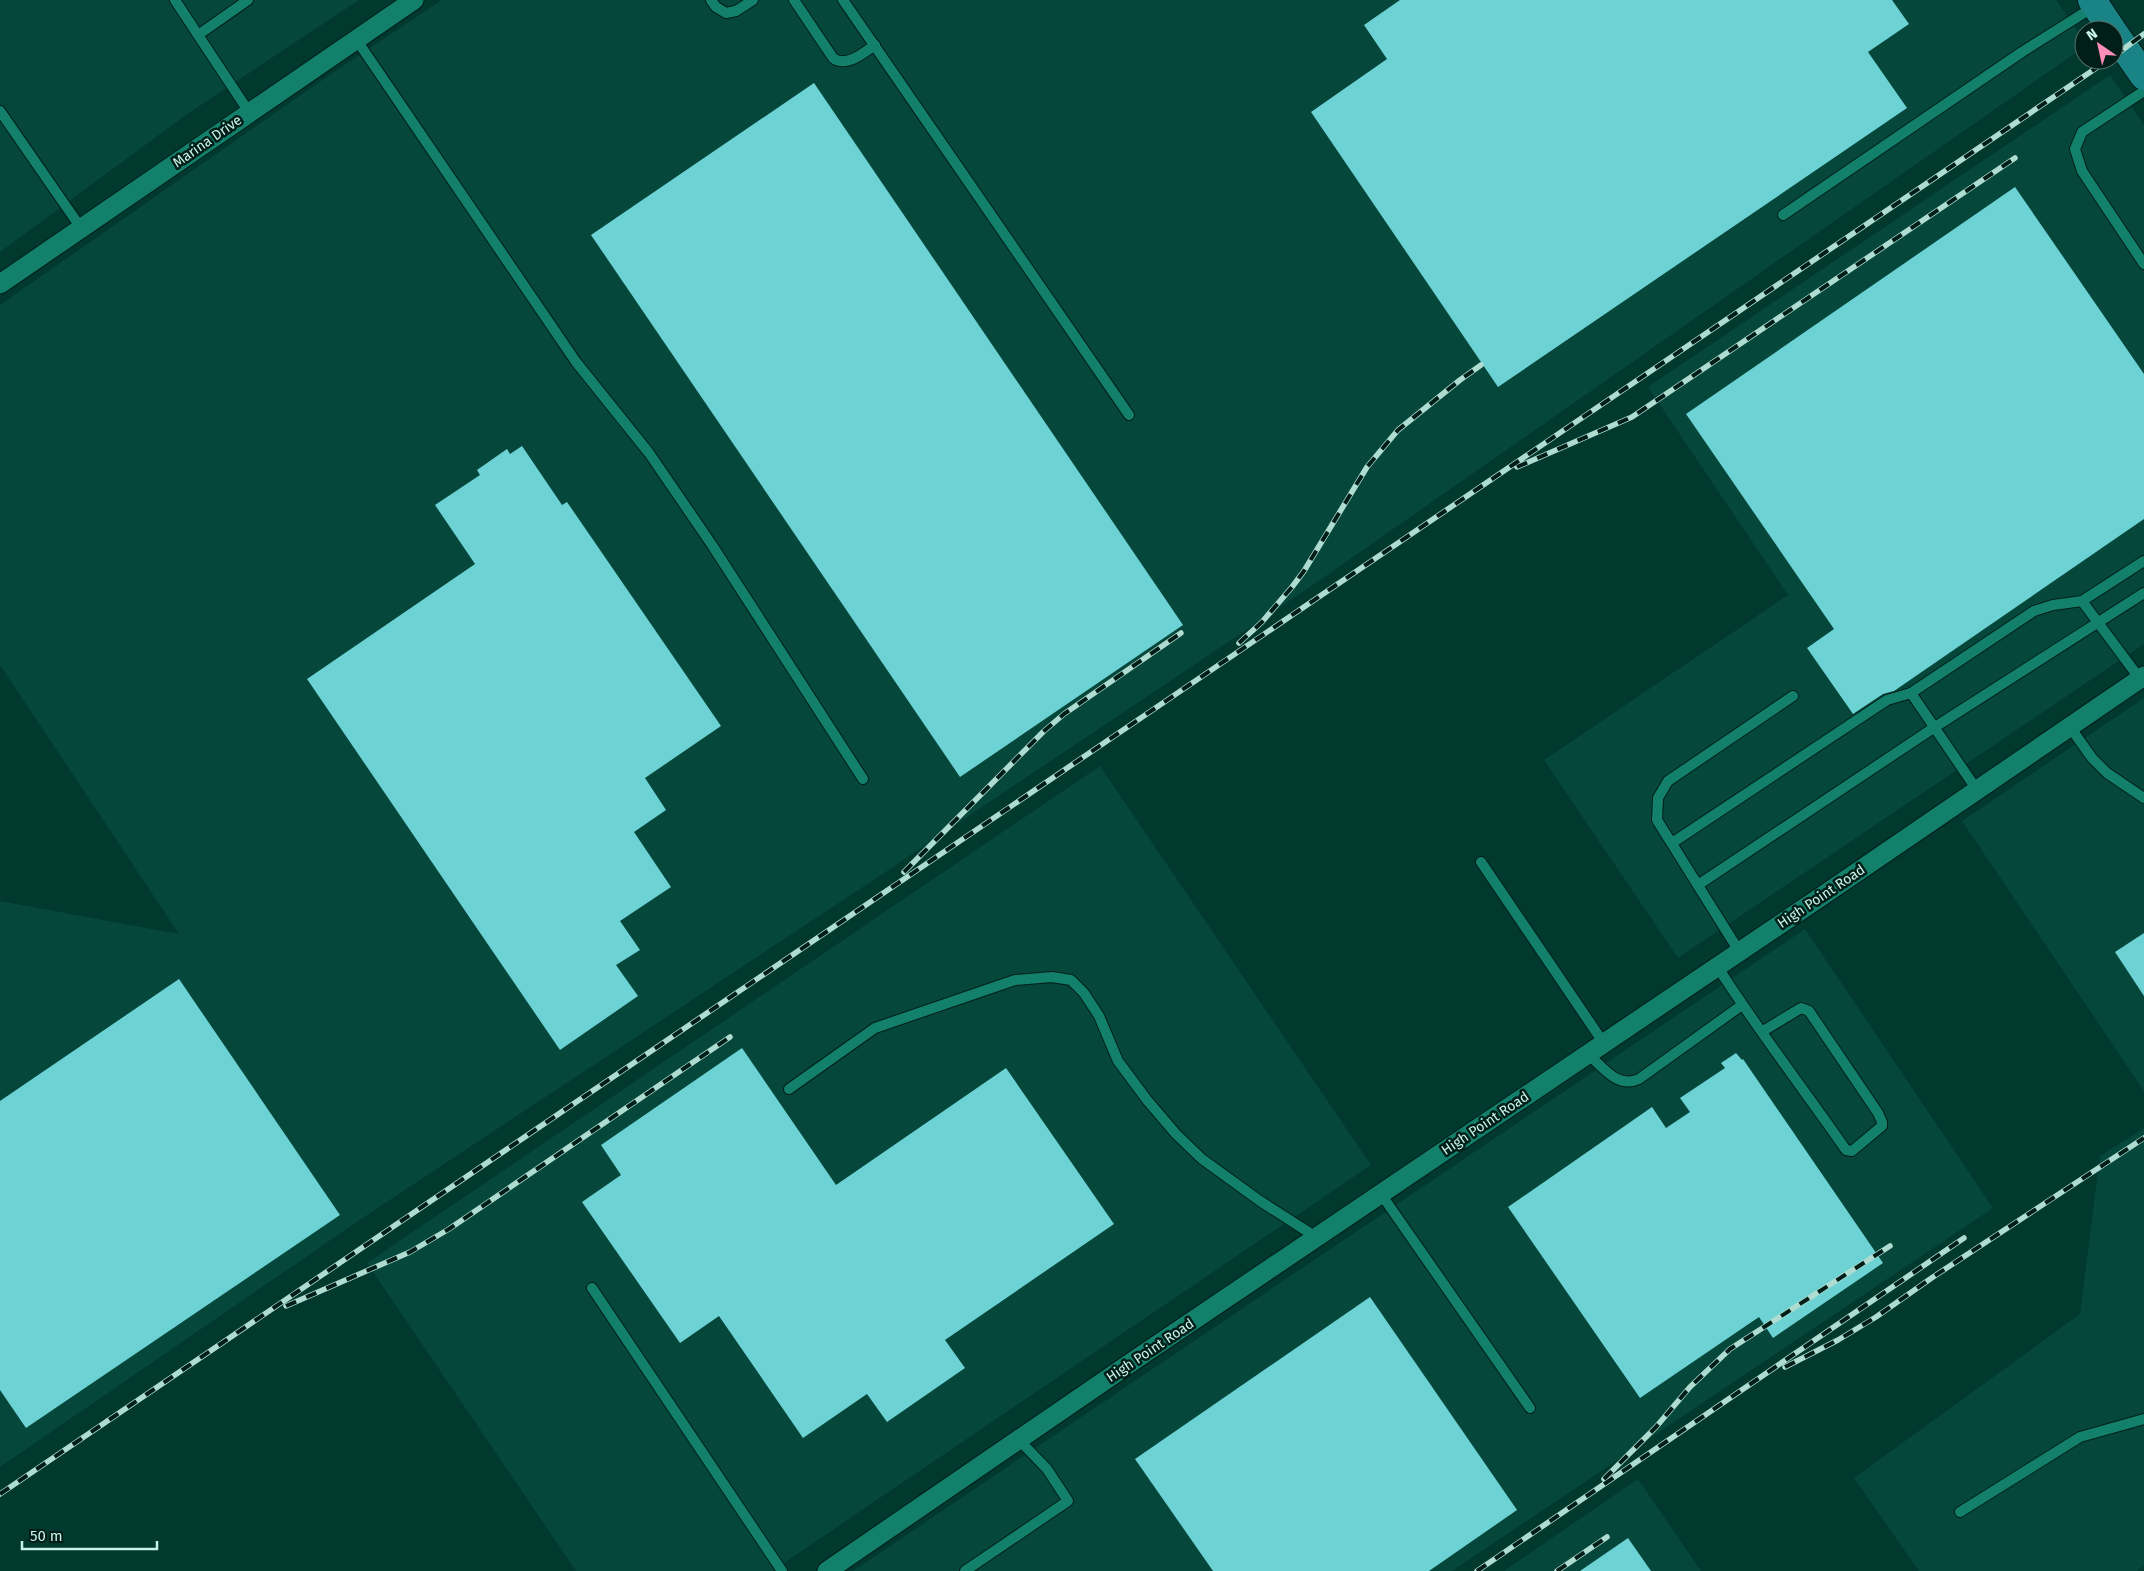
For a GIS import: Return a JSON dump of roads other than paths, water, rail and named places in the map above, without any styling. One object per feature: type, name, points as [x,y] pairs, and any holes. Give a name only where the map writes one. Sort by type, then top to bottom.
[{"type":"main road","points":[[2094,3],[2106,20]]},
{"type":"main road","points":[[2124,47],[2144,76]]},
{"type":"street","name":"Marina Drive","points":[[0,284],[414,0]]},
{"type":"street","name":"High Point Road","points":[[827,1571],[2142,677]]},
{"type":"lane","points":[[175,0],[249,112]]},
{"type":"lane","points":[[198,35],[248,0]]},
{"type":"lane","points":[[711,0],[716,7],[726,13],[736,11],[753,0]]},
{"type":"lane","points":[[794,0],[833,58],[838,62],[846,62],[875,45]]},
{"type":"lane","points":[[843,0],[1129,415]]},
{"type":"lane","points":[[1783,215],[2094,3]]},
{"type":"lane","points":[[356,39],[576,362],[649,453],[702,530],[862,779]]},
{"type":"lane","points":[[2144,90],[2082,132],[2075,149],[2082,171],[2144,264]]},
{"type":"lane","points":[[0,111],[81,228]]},
{"type":"lane","points":[[1672,843],[1886,700],[1912,693],[2034,611],[2053,605],[2082,601],[2144,561]]},
{"type":"lane","points":[[1698,885],[1935,727],[2144,593]]},
{"type":"lane","points":[[2082,601],[2142,677]]},
{"type":"lane","points":[[1912,693],[1977,790]]},
{"type":"lane","points":[[1739,952],[1657,820],[1658,798],[1668,781],[1793,696]]},
{"type":"lane","points":[[2070,727],[2092,758],[2107,773],[2144,798]]},
{"type":"lane","points":[[2134,791],[2144,785]]},
{"type":"lane","points":[[1481,862],[1603,1042]]},
{"type":"lane","points":[[1718,966],[1742,1005],[1763,1031],[1846,1150],[1852,1151],[1882,1126],[1878,1113],[1809,1011],[1801,1008],[1763,1031]]},
{"type":"lane","points":[[789,1088],[875,1028],[1015,980],[1052,977],[1071,980],[1084,993],[1099,1016],[1118,1060],[1146,1100],[1176,1134],[1202,1159],[1260,1201],[1316,1237]]},
{"type":"lane","points":[[1587,1053],[1620,1082],[1630,1083],[1639,1079],[1742,1005]]},
{"type":"lane","points":[[1380,1194],[1530,1408]]},
{"type":"lane","points":[[592,1288],[782,1571]]},
{"type":"lane","points":[[1960,1512],[2080,1437],[2144,1420]]},
{"type":"lane","points":[[966,1571],[1068,1501],[1047,1469],[1019,1440]]},
{"type":"railway","points":[[2124,49],[2144,34]]},
{"type":"railway","points":[[0,1494],[2093,70]]},
{"type":"railway","points":[[1517,467],[1632,417],[2015,158]]},
{"type":"railway","points":[[1239,643],[1262,622],[1304,571],[1367,467],[1398,430],[1481,365]]},
{"type":"railway","points":[[904,872],[1044,731],[1064,714],[1181,633]]},
{"type":"railway","points":[[286,1306],[410,1252],[449,1229],[730,1037]]},
{"type":"railway","points":[[1785,1367],[1838,1340],[1876,1317],[1933,1277],[2144,1138]]},
{"type":"railway","points":[[1477,1571],[1964,1238]]},
{"type":"railway","points":[[1604,1479],[1656,1427],[1690,1387],[1730,1349],[1890,1246]]},
{"type":"railway","points":[[1557,1571],[1607,1537]]}]
